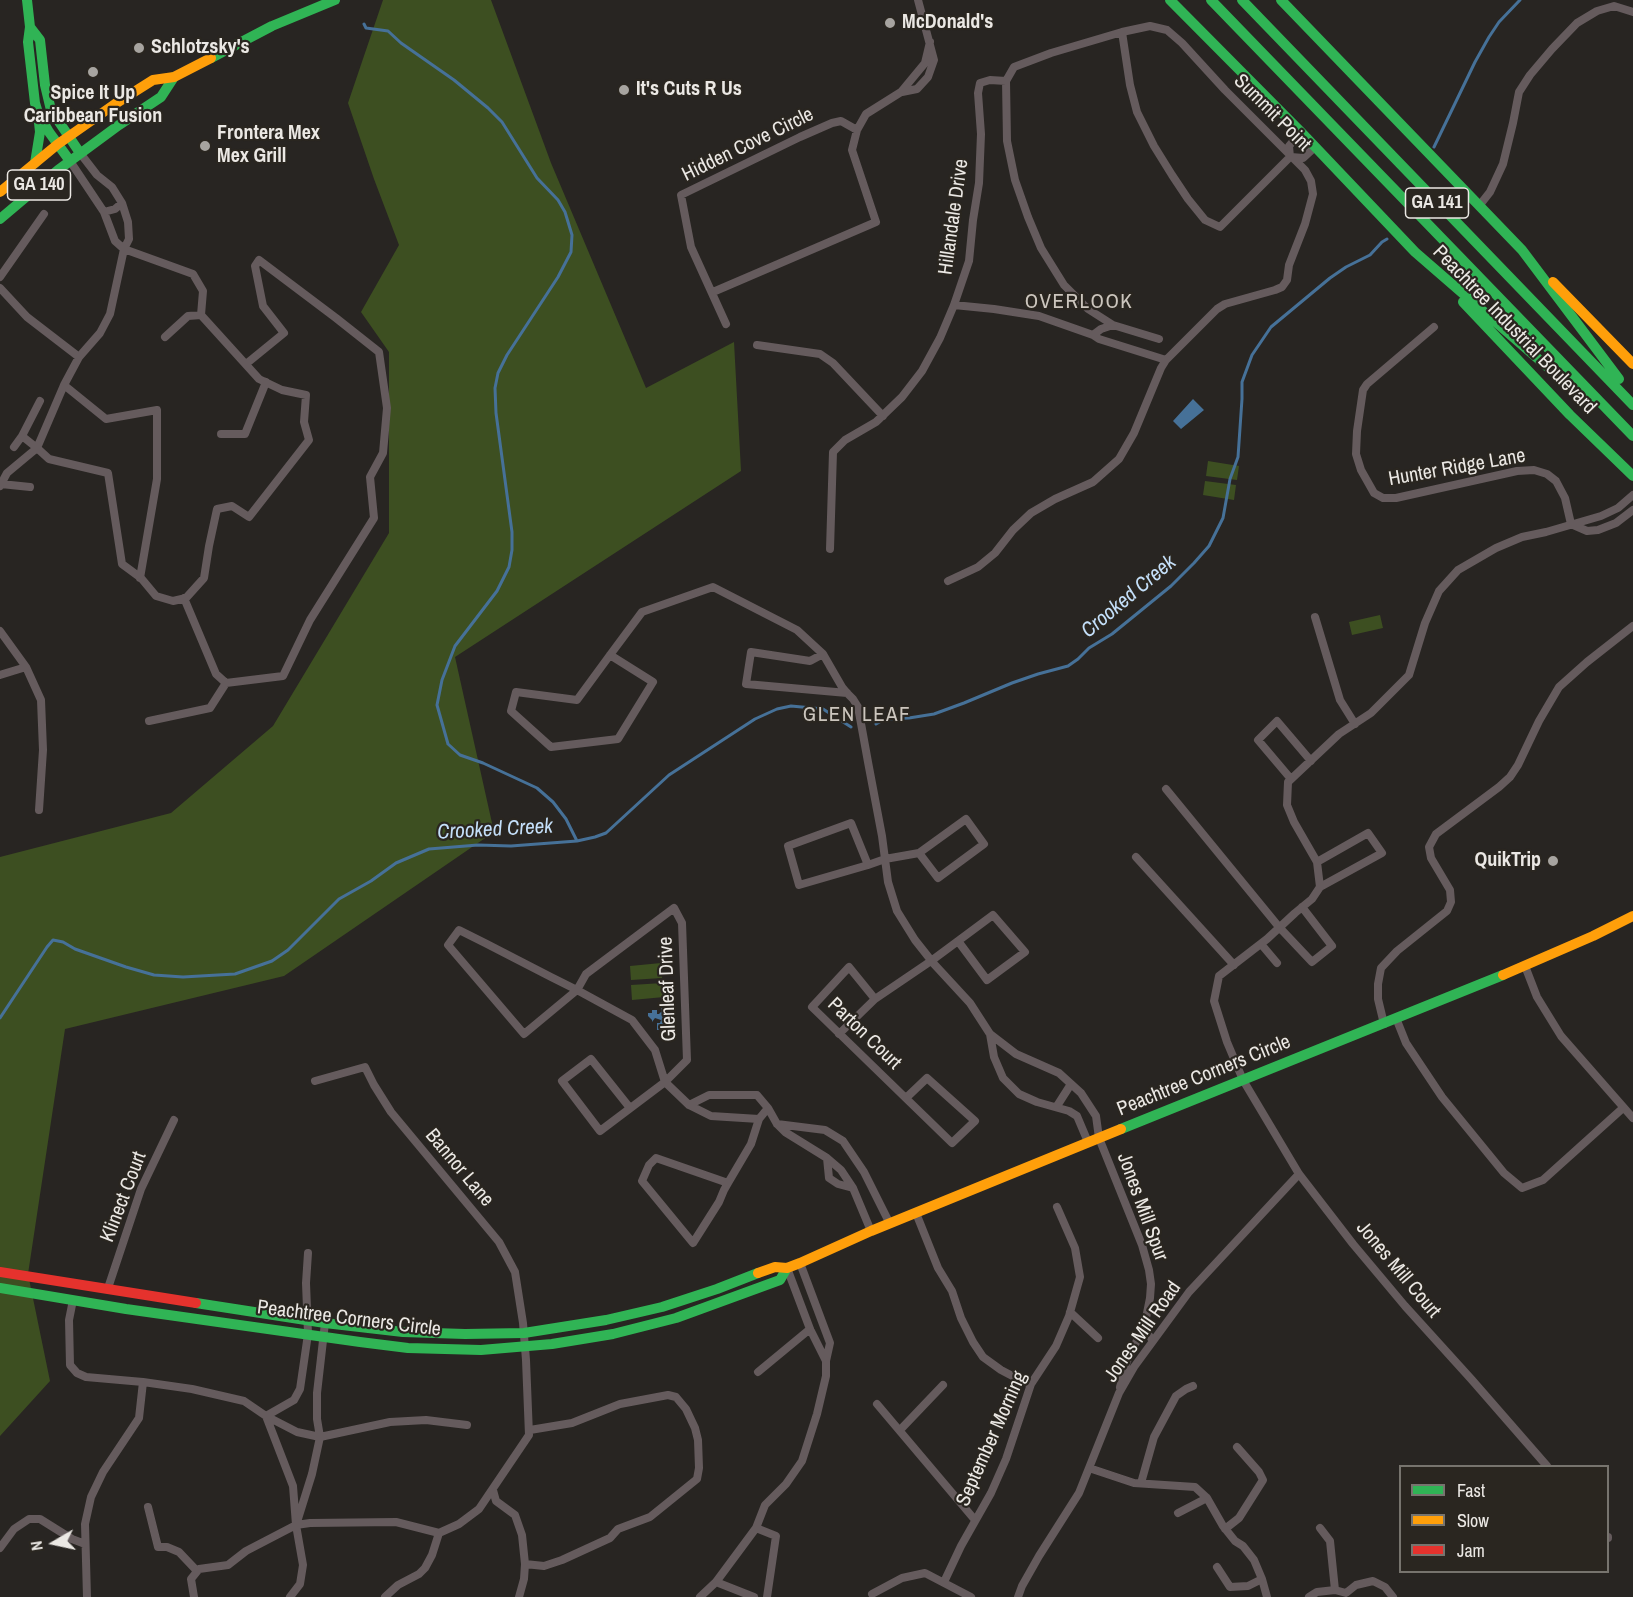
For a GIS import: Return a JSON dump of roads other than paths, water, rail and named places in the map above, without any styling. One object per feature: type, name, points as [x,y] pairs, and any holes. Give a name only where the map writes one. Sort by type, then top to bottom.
[{"type":"main road","points":[[27,0],[31,76],[40,132],[34,163]]},
{"type":"main road","name":"GA 140","points":[[0,192],[58,144],[153,80],[174,76],[272,26],[335,0]]},
{"type":"main road","name":"Peachtree Industrial Boulevard","points":[[1170,0],[1301,132],[1570,415],[1633,476]]},
{"type":"main road","name":"Peachtree Industrial Boulevard","points":[[1211,0],[1633,436]]},
{"type":"main road","name":"Peachtree Industrial Boulevard","points":[[1242,0],[1633,405]]},
{"type":"main road","points":[[1281,0],[1633,364]]},
{"type":"main road","points":[[30,27],[40,40],[48,103],[80,153]]},
{"type":"main road","name":"GA 140","points":[[0,219],[80,153],[161,97],[174,76]]},
{"type":"main road","points":[[38,113],[70,161]]},
{"type":"main road","points":[[1522,250],[1633,399]]},
{"type":"main road","points":[[1415,252],[1633,441]]},
{"type":"main road","name":"Peachtree Corners Circle","points":[[0,1272],[325,1323],[403,1332],[483,1335],[524,1333],[655,1309],[775,1267],[787,1268],[800,1263],[871,1231],[1525,966],[1633,916]]},
{"type":"main road","name":"Peachtree Corners Circle","points":[[0,1288],[398,1347],[481,1350],[552,1344],[613,1334],[676,1318],[780,1280],[787,1268]]},
{"type":"street","points":[[713,292],[876,222],[852,150],[857,130],[866,114],[901,92],[916,89],[928,77],[934,60],[918,0]]},
{"type":"street","points":[[1479,206],[1490,192],[1503,164],[1519,92],[1530,75],[1577,22],[1597,11],[1614,6],[1633,12]]},
{"type":"street","name":"Summit Point","points":[[1006,81],[1014,66],[1122,32],[1150,26],[1159,27],[1167,30],[1182,43],[1305,170],[1311,181],[1313,194],[1305,224],[1289,265],[1287,280],[1275,290],[1225,304],[1217,309],[1166,360]]},
{"type":"street","points":[[1122,32],[1130,86],[1137,112],[1172,175],[1205,220],[1220,227],[1290,157],[1303,158],[1315,147]]},
{"type":"street","name":"Hillandale Drive","points":[[830,549],[833,452],[845,440],[876,422],[902,397],[922,371],[940,338],[969,261],[979,183],[981,134],[978,93],[981,83],[990,80],[1006,81]]},
{"type":"street","points":[[1006,81],[1007,141],[1015,180],[1041,248],[1064,285],[1088,309],[1113,325],[1159,339]]},
{"type":"street","name":"Hidden Cove Circle","points":[[726,324],[691,247],[681,195],[800,136],[832,123],[841,121],[857,130]]},
{"type":"street","points":[[1290,157],[1289,146],[1301,132]]},
{"type":"street","points":[[30,487],[1,485],[7,473],[37,448],[64,385],[79,357],[100,333],[110,314],[124,249],[129,238],[128,222],[122,204],[112,187],[98,175],[80,153]]},
{"type":"street","points":[[22,436],[49,459],[108,473],[122,564],[140,578],[156,596],[173,602],[184,598],[204,578],[217,508],[232,506],[249,517],[309,440],[304,422],[306,395],[282,390],[260,379],[201,315],[203,291],[193,274],[124,249],[115,241],[104,212],[70,161]]},
{"type":"street","points":[[104,212],[122,204]]},
{"type":"street","points":[[0,277],[44,214]]},
{"type":"street","points":[[149,721],[210,708],[226,684],[283,676],[310,620],[374,518],[370,477],[383,453],[387,408],[379,352],[260,260],[255,266],[263,306],[284,333],[246,364]]},
{"type":"street","points":[[0,288],[27,317],[79,357]]},
{"type":"street","points":[[948,581],[978,567],[995,553],[1013,530],[1031,513],[1054,499],[1093,482],[1119,459],[1134,433],[1166,360],[1099,339],[1093,334],[1039,316],[954,305]]},
{"type":"street","points":[[165,337],[188,316],[201,315]]},
{"type":"street","points":[[1093,334],[1113,325]]},
{"type":"street","name":"Hunter Ridge Lane","points":[[1434,327],[1367,384],[1363,390],[1356,454],[1361,470],[1374,493],[1383,498],[1396,498],[1517,471],[1534,470],[1547,474],[1557,481],[1565,498],[1571,524]]},
{"type":"street","points":[[757,345],[820,354],[833,363],[883,416]]},
{"type":"street","points":[[220,434],[245,434],[266,382]]},
{"type":"street","points":[[64,385],[106,419],[157,410],[157,479],[140,578]]},
{"type":"street","points":[[14,447],[40,400]]},
{"type":"street","points":[[1320,887],[1317,862],[1287,805],[1288,782],[1339,734],[1371,713],[1409,675],[1425,623],[1440,591],[1458,570],[1505,544],[1610,512],[1626,503],[1633,495]]},
{"type":"street","points":[[1571,524],[1587,531],[1598,530],[1616,523],[1633,510]]},
{"type":"street","points":[[610,655],[653,682],[618,739],[551,747],[512,711],[516,692],[577,700],[610,655],[642,612],[713,587],[797,630],[823,654],[842,687],[858,707],[888,882],[897,911],[915,940],[970,1003],[990,1034],[1016,1054],[1059,1073],[1081,1093],[1096,1116],[1099,1138]]},
{"type":"street","points":[[184,598],[216,674],[226,684]]},
{"type":"street","points":[[1315,617],[1340,700],[1355,724]]},
{"type":"street","points":[[1384,1024],[1378,999],[1378,984],[1382,968],[1397,951],[1447,911],[1451,902],[1450,890],[1431,858],[1429,847],[1436,834],[1510,777],[1559,687],[1633,626]]},
{"type":"street","points":[[0,632],[26,667],[42,700],[43,750],[39,810]]},
{"type":"street","points":[[823,654],[810,661],[751,652],[746,684],[847,693]]},
{"type":"street","points":[[0,675],[26,667]]},
{"type":"street","points":[[1291,779],[1258,740],[1277,721],[1311,761]]},
{"type":"street","points":[[1166,789],[1279,927],[1312,962],[1332,946],[1302,907]]},
{"type":"street","points":[[868,865],[851,823],[788,846],[799,885],[868,865],[885,859],[919,853],[966,819],[984,844],[938,878],[919,853]]},
{"type":"street","points":[[1243,1080],[1227,1042],[1214,1001],[1220,976],[1312,899],[1320,887],[1382,853],[1368,833],[1317,862]]},
{"type":"street","points":[[1136,857],[1234,965]]},
{"type":"street","name":"Glenleaf Drive","points":[[630,1108],[591,1059],[562,1081],[600,1131],[665,1082],[687,1060],[682,923],[674,908],[586,974],[576,990],[524,1034],[448,945],[459,930],[576,990],[632,1020],[655,1050],[665,1082],[689,1105],[711,1116],[759,1119]]},
{"type":"street","name":"Parton Court","points":[[906,1098],[927,1078],[975,1121],[952,1143],[812,1007],[849,968],[875,999],[993,915],[1025,952],[987,980],[958,941]]},
{"type":"street","points":[[1261,944],[1277,963]]},
{"type":"street","points":[[1525,966],[1537,997],[1561,1036],[1633,1118]]},
{"type":"street","points":[[839,1034],[875,999]]},
{"type":"street","points":[[1396,1018],[1406,1043],[1442,1096],[1504,1173],[1522,1188],[1542,1180],[1623,1108]]},
{"type":"street","points":[[990,1034],[994,1057],[1003,1078],[1019,1094],[1037,1102],[1057,1106],[1077,1116],[1088,1143]]},
{"type":"street","name":"Bannor Lane","points":[[315,1082],[365,1067],[391,1112],[500,1242],[515,1272],[524,1333],[530,1430]]},
{"type":"street","name":"Jones Mill Court","points":[[1243,1080],[1299,1174],[1353,1244],[1544,1465]]},
{"type":"street","points":[[1057,1106],[1071,1084]]},
{"type":"street","points":[[689,1105],[709,1095],[757,1095],[785,1132],[841,1170],[853,1188],[871,1231]]},
{"type":"street","points":[[728,1184],[656,1158],[649,1165],[642,1181],[693,1243],[719,1202],[751,1144],[759,1119],[768,1108]]},
{"type":"street","name":"Klinect Court","points":[[108,1288],[141,1189],[174,1120]]},
{"type":"street","points":[[777,1124],[825,1130],[843,1142],[864,1172],[890,1224]]},
{"type":"street","name":"Jones Mill Spur","points":[[1099,1138],[1142,1245],[1151,1284],[1145,1323],[1127,1361],[1119,1393]]},
{"type":"street","points":[[826,1158],[829,1178],[838,1184],[853,1188]]},
{"type":"street","name":"Jones Mill Road","points":[[1018,1597],[1039,1556],[1078,1493],[1119,1393],[1134,1367],[1189,1292],[1299,1174]]},
{"type":"street","name":"September Morning","points":[[944,1582],[991,1493],[1006,1460],[1031,1384],[1056,1346],[1070,1312],[1080,1277],[1075,1248],[1057,1207]]},
{"type":"street","points":[[916,1213],[938,1268],[952,1291],[961,1318],[983,1357],[1001,1370],[1031,1384]]},
{"type":"street","points":[[266,1416],[294,1400],[300,1389],[308,1334],[306,1283],[308,1253]]},
{"type":"street","points":[[700,1597],[717,1582],[756,1528],[765,1505],[786,1484],[802,1461],[826,1376],[826,1361],[831,1343],[800,1263]]},
{"type":"street","points":[[787,1268],[810,1329],[826,1361]]},
{"type":"street","points":[[73,1300],[69,1320],[70,1365],[77,1373],[86,1377],[192,1389],[244,1401],[266,1416],[297,1432],[320,1437],[390,1422],[426,1420],[467,1425]]},
{"type":"street","points":[[1070,1312],[1098,1338]]},
{"type":"street","points":[[296,1525],[312,1474],[320,1437],[317,1393],[325,1323]]},
{"type":"street","points":[[1145,1323],[1145,1330],[1153,1341]]},
{"type":"street","points":[[758,1372],[810,1329]]},
{"type":"street","points":[[87,1597],[85,1524],[91,1497],[103,1472],[139,1418],[143,1382]]},
{"type":"street","points":[[899,1430],[943,1385]]},
{"type":"street","points":[[1141,1483],[1154,1437],[1176,1396],[1193,1386]]},
{"type":"street","points":[[300,1389],[305,1394],[317,1393]]},
{"type":"street","points":[[194,1597],[191,1579],[199,1569],[228,1564],[246,1551],[296,1525],[396,1522],[439,1533],[472,1516],[479,1509],[529,1435],[530,1430],[572,1423],[620,1404],[668,1395],[676,1397],[686,1409],[695,1428],[698,1440],[697,1479],[650,1517],[618,1529],[610,1538],[544,1566],[525,1564]]},
{"type":"street","points":[[877,1404],[975,1520]]},
{"type":"street","points":[[266,1416],[293,1486],[296,1525],[303,1565],[300,1584],[290,1597]]},
{"type":"street","points":[[1225,1529],[1239,1518],[1263,1480],[1259,1472],[1237,1447]]},
{"type":"street","points":[[1089,1468],[1134,1483],[1195,1487],[1207,1498],[1225,1529],[1254,1560],[1267,1597]]},
{"type":"street","points":[[493,1490],[496,1501],[515,1515],[522,1535],[525,1564],[519,1597]]},
{"type":"street","points":[[1178,1513],[1207,1498]]},
{"type":"street","points":[[148,1507],[159,1547],[167,1547],[179,1552],[197,1571]]},
{"type":"street","points":[[0,1548],[14,1529],[29,1519],[40,1519],[72,1539],[85,1544]]},
{"type":"street","points":[[756,1528],[776,1536],[767,1597]]},
{"type":"street","points":[[1320,1528],[1330,1541],[1335,1590]]},
{"type":"street","points":[[384,1597],[398,1585],[419,1574],[432,1555],[439,1533]]},
{"type":"street","points":[[1217,1567],[1230,1587],[1248,1586],[1262,1579]]},
{"type":"street","points":[[872,1594],[902,1578],[925,1574],[971,1597]]},
{"type":"street","points":[[1309,1597],[1317,1592],[1335,1590],[1346,1593],[1356,1585],[1373,1581],[1385,1587],[1393,1597]]},
{"type":"street","points":[[717,1582],[733,1594],[754,1597]]},
{"type":"water","points":[[1193,399],[1204,410],[1181,429],[1173,421]]},
{"type":"water","points":[[661,1008],[667,1008],[667,1015],[663,1021],[666,1027],[664,1030],[657,1030],[657,1023],[661,1020],[655,1018],[652,1022],[648,1013],[657,1010],[659,1014]]},
{"type":"waterway","name":"Crooked Creek","points":[[1434,147],[1489,37],[1499,22],[1520,0]]},
{"type":"waterway","points":[[364,24],[366,28],[388,31],[401,43],[454,80],[502,122],[537,178],[558,200],[565,212],[572,235],[571,252],[558,277],[507,355],[498,373],[495,388],[496,413],[512,532],[509,567],[497,591],[455,646],[442,680],[437,705],[448,744],[460,755],[537,788],[553,802],[566,819],[577,841]]},
{"type":"waterway","name":"Crooked Creek","points":[[876,724],[885,719],[934,714],[1012,683],[1068,666],[1171,586],[1209,546],[1223,518],[1230,479],[1238,457],[1242,382],[1252,355],[1271,327],[1330,278],[1370,255],[1387,239]]},
{"type":"waterway","name":"Crooked Creek","points":[[0,1018],[53,940],[154,975],[183,977],[235,974],[272,961],[288,950],[339,899],[371,881],[396,863],[429,849],[577,841],[606,833],[669,775],[755,719],[777,709],[791,706],[823,709],[851,727]]},
{"type":"place","name":"McDonald's","points":[[890,23]]},
{"type":"place","name":"Schlotzsky's","points":[[139,48]]},
{"type":"place","name":"Spice It Up Caribbean Fusion","points":[[93,72]]},
{"type":"place","name":"It's Cuts R Us","points":[[624,90]]},
{"type":"place","name":"Frontera Mex Mex Grill","points":[[205,146]]},
{"type":"place","name":"QuikTrip","points":[[1553,861]]},
{"type":"district","name":"OVERLOOK","points":[[1079,302]]},
{"type":"district","name":"GLEN LEAF","points":[[857,715]]}]
